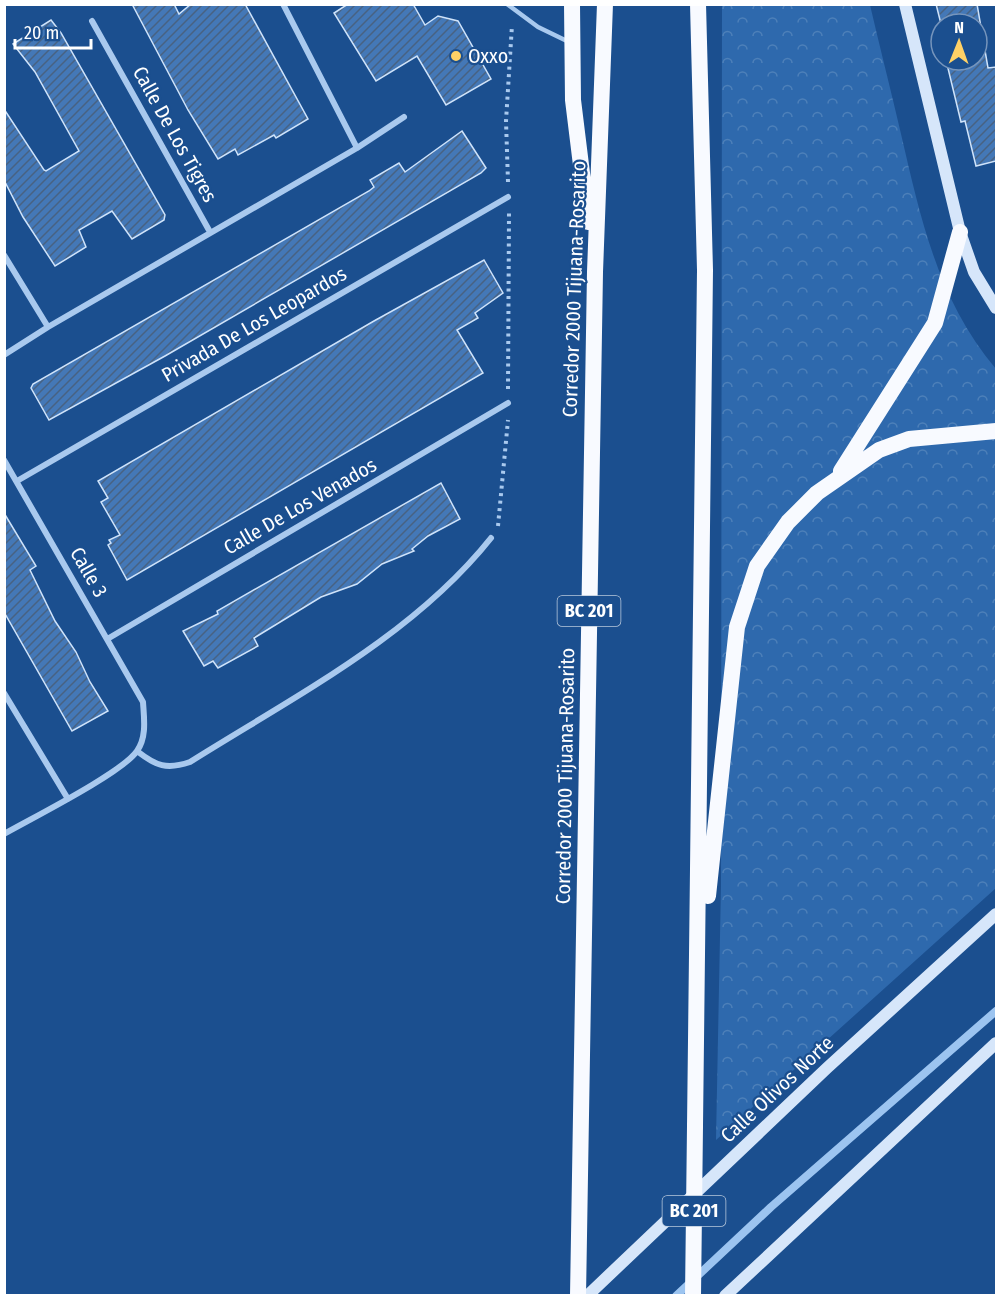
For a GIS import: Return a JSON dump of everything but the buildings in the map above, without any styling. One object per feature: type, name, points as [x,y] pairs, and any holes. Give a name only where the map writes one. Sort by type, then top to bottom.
[{"type":"highway","points":[[572,4],[573,100],[595,273]]},
{"type":"highway","name":"Corredor 2000 Tijuana-Rosarito","points":[[578,1296],[595,273],[605,4]]},
{"type":"highway","name":"BC 201","points":[[693,1296],[705,270],[698,6]]},
{"type":"highway","points":[[835,479],[935,323],[960,232]]},
{"type":"highway","points":[[697,996],[737,627],[757,566],[774,540],[817,492],[879,450],[909,439],[996,431]]},
{"type":"main road","points":[[904,4],[960,232],[974,272],[996,308]]},
{"type":"main road","name":"Calle Olivos Norte","points":[[587,1296],[827,1068],[996,914]]},
{"type":"main road","points":[[725,1296],[996,1042]]},
{"type":"street","points":[[283,4],[357,148]]},
{"type":"street","name":"Calle De Los Tigres","points":[[92,21],[210,232]]},
{"type":"street","points":[[4,355],[210,232],[357,148],[404,117]]},
{"type":"street","name":"Privada De Los Leopardos","points":[[17,481],[508,197]]},
{"type":"street","points":[[4,255],[48,327]]},
{"type":"street","name":"Calle De Los Venados","points":[[109,638],[508,403]]},
{"type":"street","name":"Calle 3","points":[[4,460],[109,638],[143,702],[145,729],[137,752]]},
{"type":"street","points":[[4,834],[117,768],[137,752],[154,765],[173,768],[190,762],[349,663],[455,581],[491,538]]},
{"type":"street","points":[[4,693],[68,798]]},
{"type":"lane","points":[[507,4],[538,27],[573,44]]},
{"type":"path","points":[[491,538],[500,522],[508,403],[506,121],[513,9]]},
{"type":"green space","points":[[722,5],[870,5],[916,197],[934,258],[960,315],[976,343],[996,369],[996,888],[716,1140],[721,886]]},
{"type":"waterway","points":[[676,1296],[771,1207],[996,1011]]},
{"type":"place","name":"Oxxo","points":[[456,56]]}]
